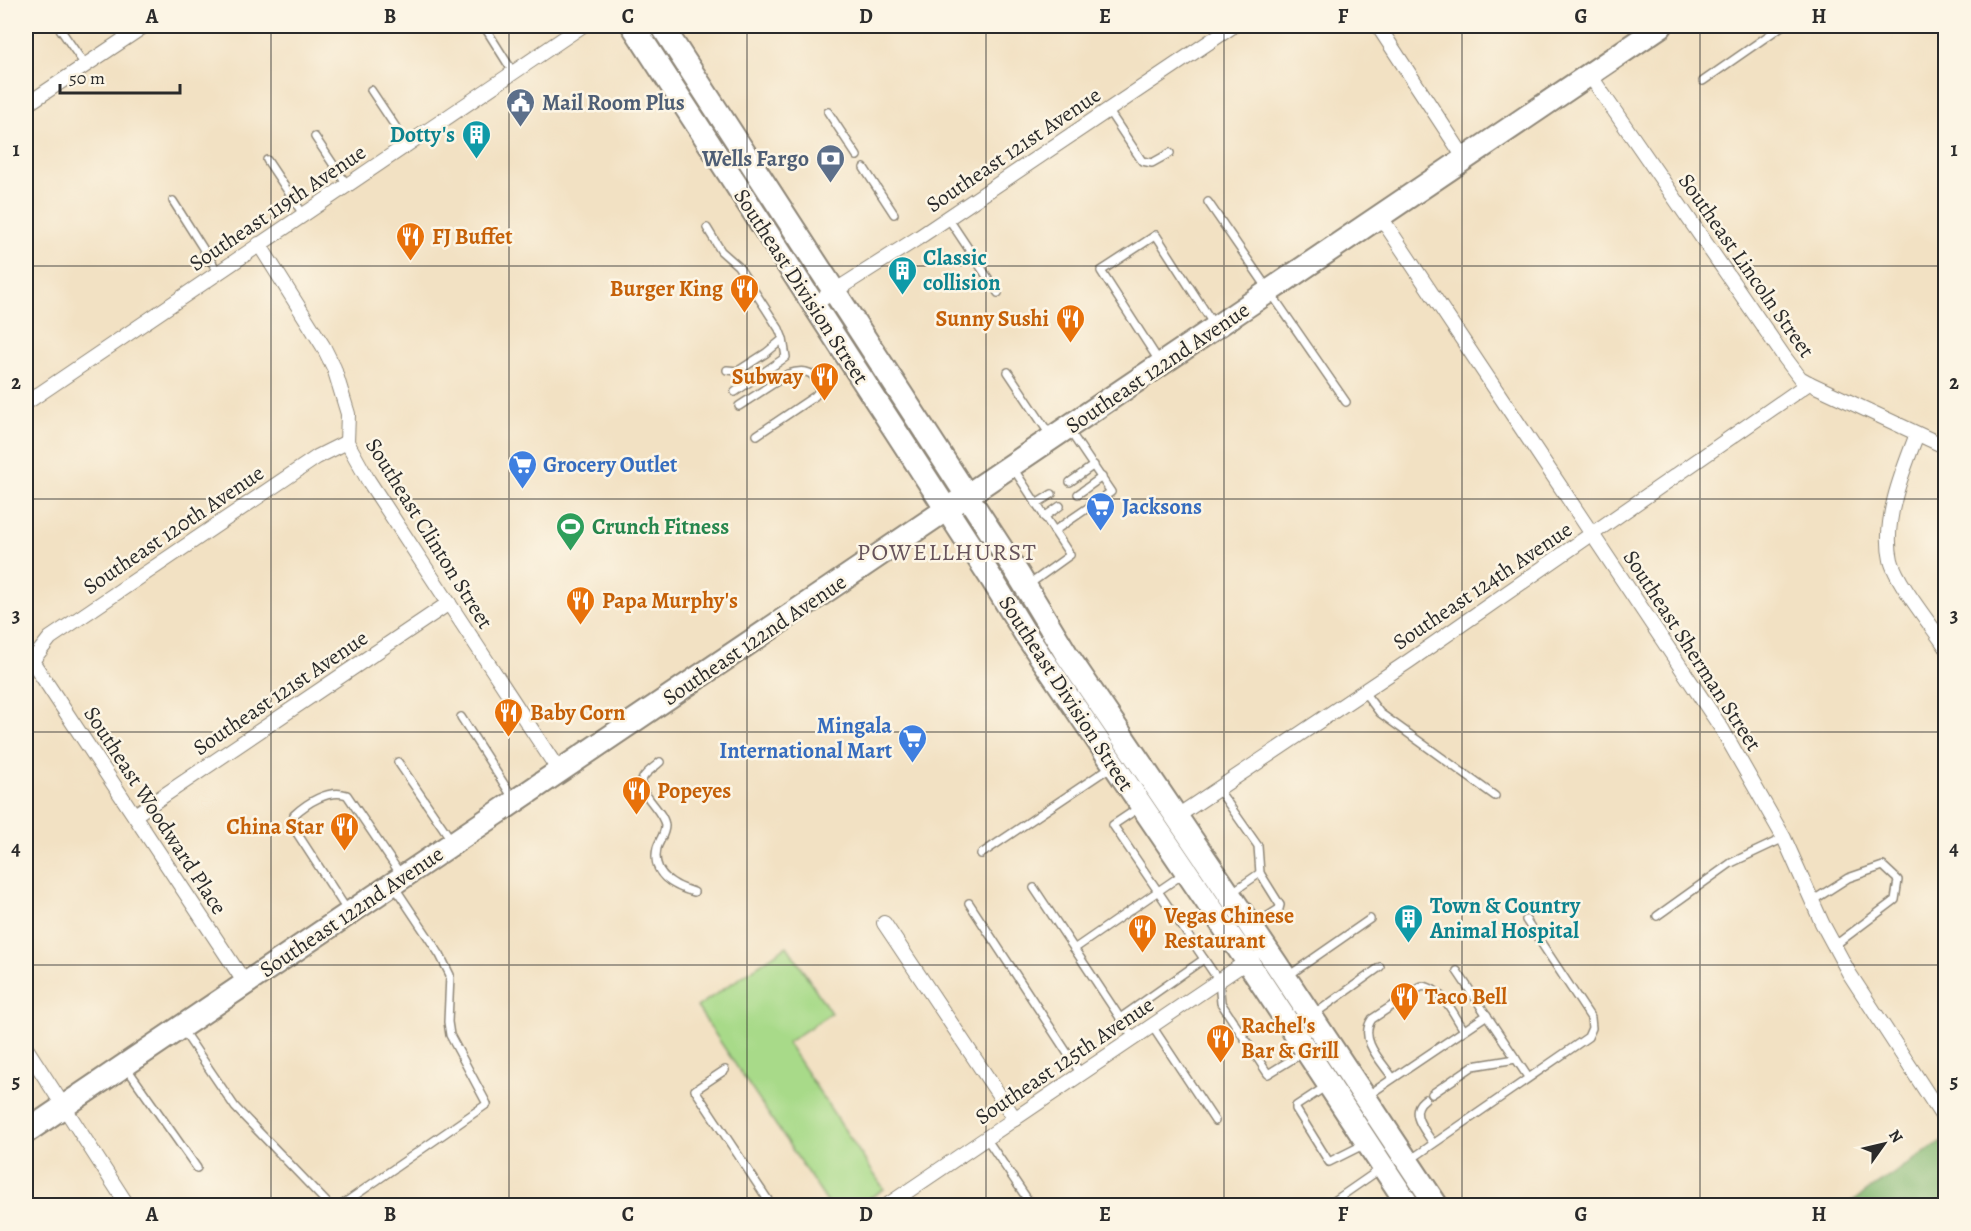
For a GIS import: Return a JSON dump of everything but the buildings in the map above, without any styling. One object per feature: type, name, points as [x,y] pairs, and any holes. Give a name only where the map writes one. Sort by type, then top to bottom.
[{"type":"main road","name":"Southeast Division Street","points":[[633,26],[1026,635],[1247,961],[1409,1206]]},
{"type":"main road","name":"Southeast Division Street","points":[[662,26],[835,290],[1073,665],[1252,927],[1437,1206]]},
{"type":"main road","name":"Southeast 122nd Avenue","points":[[26,1132],[1660,26]]},
{"type":"main road","points":[[1142,806],[1155,814],[1176,817]]},
{"type":"street","points":[[26,105],[144,26]]},
{"type":"street","name":"Southeast 119th Avenue","points":[[26,403],[582,26]]},
{"type":"street","name":"Southeast 121st Avenue","points":[[814,304],[948,218],[1233,26]]},
{"type":"street","points":[[1378,26],[1465,159]]},
{"type":"street","name":"Southeast Lincoln Street","points":[[1589,74],[1800,378],[1946,447]]},
{"type":"street","name":"Southeast Sherman Street","points":[[1380,216],[1722,729],[1784,838],[1812,901],[1849,973],[1946,1122]]},
{"type":"street","name":"Southeast Clinton Street","points":[[259,244],[323,346],[334,368],[348,414],[347,442],[368,480],[559,771]]},
{"type":"street","name":"Southeast 124th Avenue","points":[[1176,817],[1364,692],[1809,384]]},
{"type":"street","points":[[1917,434],[1902,472],[1892,515],[1890,532],[1892,562],[1900,580],[1946,647]]},
{"type":"street","name":"Southeast 120th Avenue","points":[[32,661],[50,638],[317,457],[347,442]]},
{"type":"street","name":"Southeast 121st Avenue","points":[[135,815],[449,603]]},
{"type":"street","name":"Southeast Woodward Place","points":[[32,661],[245,983]]},
{"type":"street","points":[[884,922],[1015,1119]]},
{"type":"street","name":"Southeast 125th Avenue","points":[[887,1205],[1266,948]]},
{"type":"street","points":[[26,1048],[128,1206]]},
{"type":"lane","points":[[58,26],[85,65]]},
{"type":"lane","points":[[484,26],[513,72]]},
{"type":"lane","points":[[1703,81],[1782,26]]},
{"type":"lane","points":[[371,90],[407,144]]},
{"type":"lane","points":[[1108,110],[1142,161],[1152,163],[1170,153]]},
{"type":"lane","points":[[828,112],[857,156]]},
{"type":"lane","points":[[315,137],[347,184]]},
{"type":"lane","points":[[267,160],[303,214]]},
{"type":"lane","points":[[864,168],[894,213]]},
{"type":"lane","points":[[173,201],[218,272]]},
{"type":"lane","points":[[1208,202],[1346,402]]},
{"type":"lane","points":[[948,218],[998,293]]},
{"type":"lane","points":[[706,228],[721,251],[738,266],[779,328],[783,339],[786,357],[735,392]]},
{"type":"lane","points":[[1161,364],[1101,271],[1156,235],[1216,327]]},
{"type":"lane","points":[[728,370],[738,371],[783,339]]},
{"type":"lane","points":[[739,406],[795,371],[804,370],[816,381],[819,392],[757,435]]},
{"type":"lane","points":[[1008,372],[1060,433],[1094,465],[1111,492],[1054,531]]},
{"type":"lane","points":[[1012,465],[1070,555],[1025,587]]},
{"type":"lane","points":[[1070,482],[1094,465]]},
{"type":"lane","points":[[1078,494],[1102,477]]},
{"type":"lane","points":[[1036,504],[1052,494]]},
{"type":"lane","points":[[1044,517],[1060,506]]},
{"type":"lane","points":[[1364,692],[1380,713],[1495,796]]},
{"type":"lane","points":[[461,717],[516,802]]},
{"type":"lane","points":[[398,762],[453,843]]},
{"type":"lane","points":[[660,762],[641,782],[665,825],[656,851],[656,861],[659,870],[675,886],[694,892]]},
{"type":"lane","points":[[981,854],[1114,764]]},
{"type":"lane","points":[[1218,789],[1258,846],[1260,873],[1280,907],[1252,927]]},
{"type":"lane","points":[[340,1206],[487,1104],[450,1035],[448,1022],[450,975],[440,955],[347,795],[329,794],[302,807],[294,814],[293,827],[349,913]]},
{"type":"lane","points":[[1142,806],[1113,825],[1219,981],[1221,1004],[1268,1074],[1306,1051]]},
{"type":"lane","points":[[1657,916],[1731,863],[1784,838]]},
{"type":"lane","points":[[1812,901],[1848,878],[1883,866],[1898,880],[1895,900],[1834,946]]},
{"type":"lane","points":[[1074,949],[1186,872]]},
{"type":"lane","points":[[1229,894],[1260,873]]},
{"type":"lane","points":[[1034,888],[1134,1039]]},
{"type":"lane","points":[[969,903],[1081,1074]]},
{"type":"lane","points":[[1285,978],[1370,919]]},
{"type":"lane","points":[[1408,1162],[1588,1037],[1592,1028],[1591,1018],[1526,920]]},
{"type":"lane","points":[[1120,1018],[1204,959]]},
{"type":"lane","points":[[1311,1017],[1380,967]]},
{"type":"lane","points":[[1457,971],[1528,1077]]},
{"type":"lane","points":[[1393,1078],[1366,1037],[1367,1026],[1372,1019],[1422,986],[1431,987],[1438,991],[1464,1030]]},
{"type":"lane","points":[[1365,1097],[1487,1015]]},
{"type":"lane","points":[[1152,1026],[1215,1121]]},
{"type":"lane","points":[[180,1027],[235,1107],[330,1206]]},
{"type":"lane","points":[[1432,1094],[1473,1066],[1516,1059]]},
{"type":"lane","points":[[124,1064],[197,1168]]},
{"type":"lane","points":[[725,1070],[694,1090],[772,1206]]},
{"type":"lane","points":[[1329,1084],[1296,1106],[1296,1109],[1329,1162],[1367,1143]]},
{"type":"lane","points":[[1425,1099],[1420,1102],[1417,1110],[1418,1119],[1434,1143]]},
{"type":"lane","points":[[986,1138],[1032,1206]]},
{"type":"lane","points":[[1327,1206],[1383,1167]]},
{"type":"green space","points":[[787,946],[831,1013],[787,1043],[884,1189],[859,1205],[829,1205],[697,1007]]},
{"type":"green space","points":[[1942,1141],[1945,1146],[1945,1205],[1847,1205]]},
{"type":"place","name":"Mail Room Plus","points":[[521,128]]},
{"type":"place","name":"Dotty's","points":[[476,160]]},
{"type":"place","name":"Wells Fargo","points":[[830,184]]},
{"type":"place","name":"FJ Buffet","points":[[411,262]]},
{"type":"place","name":"Classic collision","points":[[902,296]]},
{"type":"place","name":"Burger King","points":[[744,314]]},
{"type":"place","name":"Sunny Sushi","points":[[1070,344]]},
{"type":"place","name":"Subway","points":[[824,402]]},
{"type":"place","name":"Grocery Outlet","points":[[522,490]]},
{"type":"place","name":"Jacksons","points":[[1101,532]]},
{"type":"place","name":"Crunch Fitness","points":[[571,552]]},
{"type":"place","name":"Papa Murphy's","points":[[581,626]]},
{"type":"place","name":"Baby Corn","points":[[509,738]]},
{"type":"place","name":"Mingala International Mart","points":[[913,764]]},
{"type":"place","name":"Popeyes","points":[[636,816]]},
{"type":"place","name":"China Star","points":[[345,852]]},
{"type":"place","name":"Town & Country Animal Hospital","points":[[1409,944]]},
{"type":"place","name":"Vegas Chinese Restaurant","points":[[1143,954]]},
{"type":"place","name":"Taco Bell","points":[[1404,1022]]},
{"type":"place","name":"Rachel's Bar & Grill","points":[[1220,1064]]},
{"type":"district","name":"POWELLHURST","points":[[947,552]]}]
